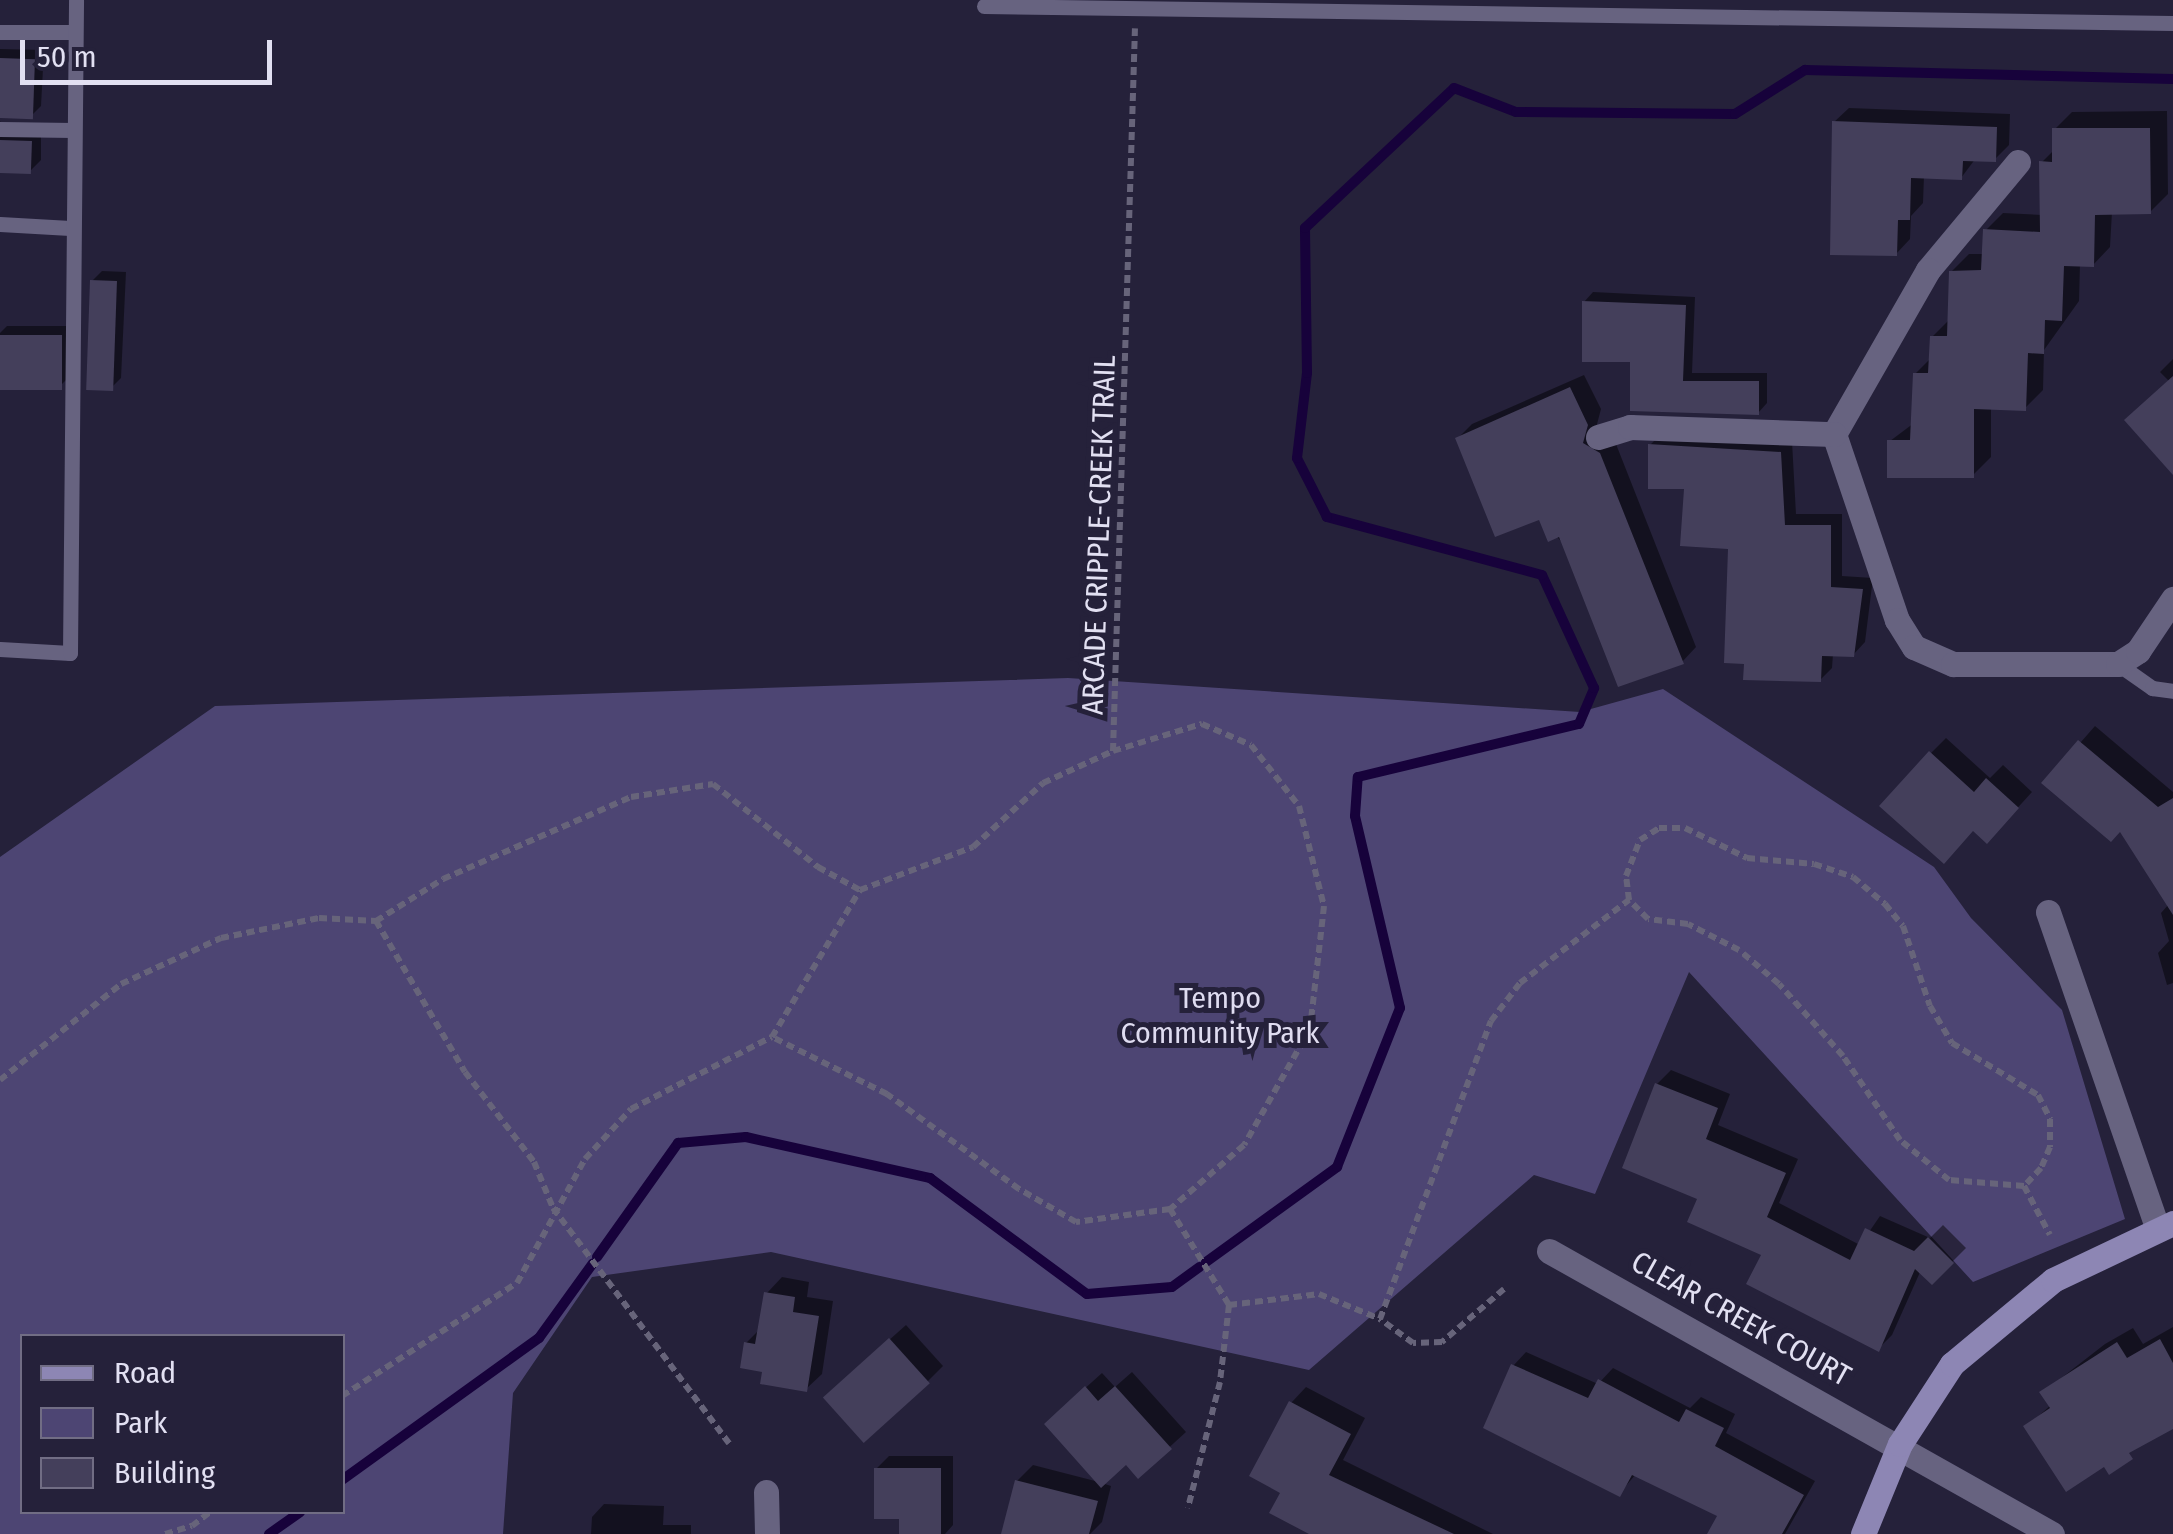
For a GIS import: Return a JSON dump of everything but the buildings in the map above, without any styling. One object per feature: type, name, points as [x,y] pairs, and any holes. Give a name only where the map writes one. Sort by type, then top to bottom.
[{"type":"street","points":[[2018,162],[1928,270],[1834,434],[1897,620],[1914,648],[1953,664],[2118,664],[2138,651],[2173,599]]},
{"type":"street","points":[[1598,438],[1630,427],[1834,434]]},
{"type":"street","points":[[1863,1534],[1900,1444],[1952,1364],[2052,1280],[2165,1225],[2048,912]]},
{"type":"street","name":"CLEAR CREEK COURT","points":[[1549,1251],[1900,1444],[2052,1534]]},
{"type":"street","points":[[766,1492],[767,1534]]},
{"type":"lane","points":[[0,650],[70,653],[70,228],[76,0]]},
{"type":"lane","points":[[1753,0],[1755,18]]},
{"type":"lane","points":[[984,6],[2173,24]]},
{"type":"lane","points":[[0,32],[76,32]]},
{"type":"lane","points":[[0,129],[73,130]]},
{"type":"lane","points":[[0,224],[70,228]]},
{"type":"lane","points":[[2118,664],[2152,688],[2173,691]]},
{"type":"path","name":"ARCADE CRIPPLE-CREEK TRAIL","points":[[860,890],[973,847],[1043,783],[1113,751],[1136,9]]},
{"type":"path","points":[[772,1036],[888,1094],[1019,1189],[1076,1222],[1170,1209],[1244,1145],[1310,1029],[1324,906],[1300,806],[1251,746],[1202,724],[1113,751]]},
{"type":"path","points":[[0,1080],[121,984],[221,938],[319,918],[376,921],[443,879],[631,797],[713,784],[818,866],[860,890],[772,1036],[631,1110],[585,1159],[553,1208],[517,1283],[345,1394]]},
{"type":"path","points":[[1659,828],[1685,828],[1747,858],[1814,864],[1853,877],[1903,926],[1930,1006],[1952,1042],[2038,1095],[2050,1119],[2050,1146],[2024,1186],[1949,1180],[1900,1140],[1844,1056],[1780,984],[1739,950],[1688,924],[1648,919],[1629,900],[1630,856],[1659,828]]},
{"type":"path","points":[[1380,1319],[1491,1021],[1520,983],[1629,900]]},
{"type":"path","points":[[376,921],[465,1072],[534,1162],[553,1208],[635,1310],[728,1443]]},
{"type":"path","points":[[2024,1186],[2050,1235]]},
{"type":"path","points":[[1170,1209],[1229,1305],[1220,1382],[1188,1508]]},
{"type":"path","points":[[1229,1305],[1319,1294],[1380,1319],[1413,1343],[1442,1342],[1504,1289]]},
{"type":"path","points":[[165,1534],[192,1526],[207,1514]]},
{"type":"green space","name":"Tempo Community Park","points":[[1068,678],[1580,712],[1663,689],[1934,867],[1971,918],[2062,1010],[2125,1219],[1973,1282],[1689,972],[1595,1194],[1534,1175],[1309,1370],[771,1252],[592,1277],[513,1393],[503,1534],[0,1534],[0,857],[215,706]]},
{"type":"waterway","points":[[1206,1262],[1337,1167],[1400,1008],[1355,816],[1358,777],[1579,724],[1594,688],[1542,575],[1327,517],[1297,458],[1307,373],[1305,228],[1454,88],[1516,112],[1735,114],[1805,70],[2173,79]]},
{"type":"waterway","points":[[597,1257],[678,1143],[746,1137],[930,1178],[1087,1294],[1172,1287],[1200,1267]]},
{"type":"waterway","points":[[345,1478],[539,1338],[593,1263]]},
{"type":"waterway","points":[[269,1534],[297,1514]]}]
